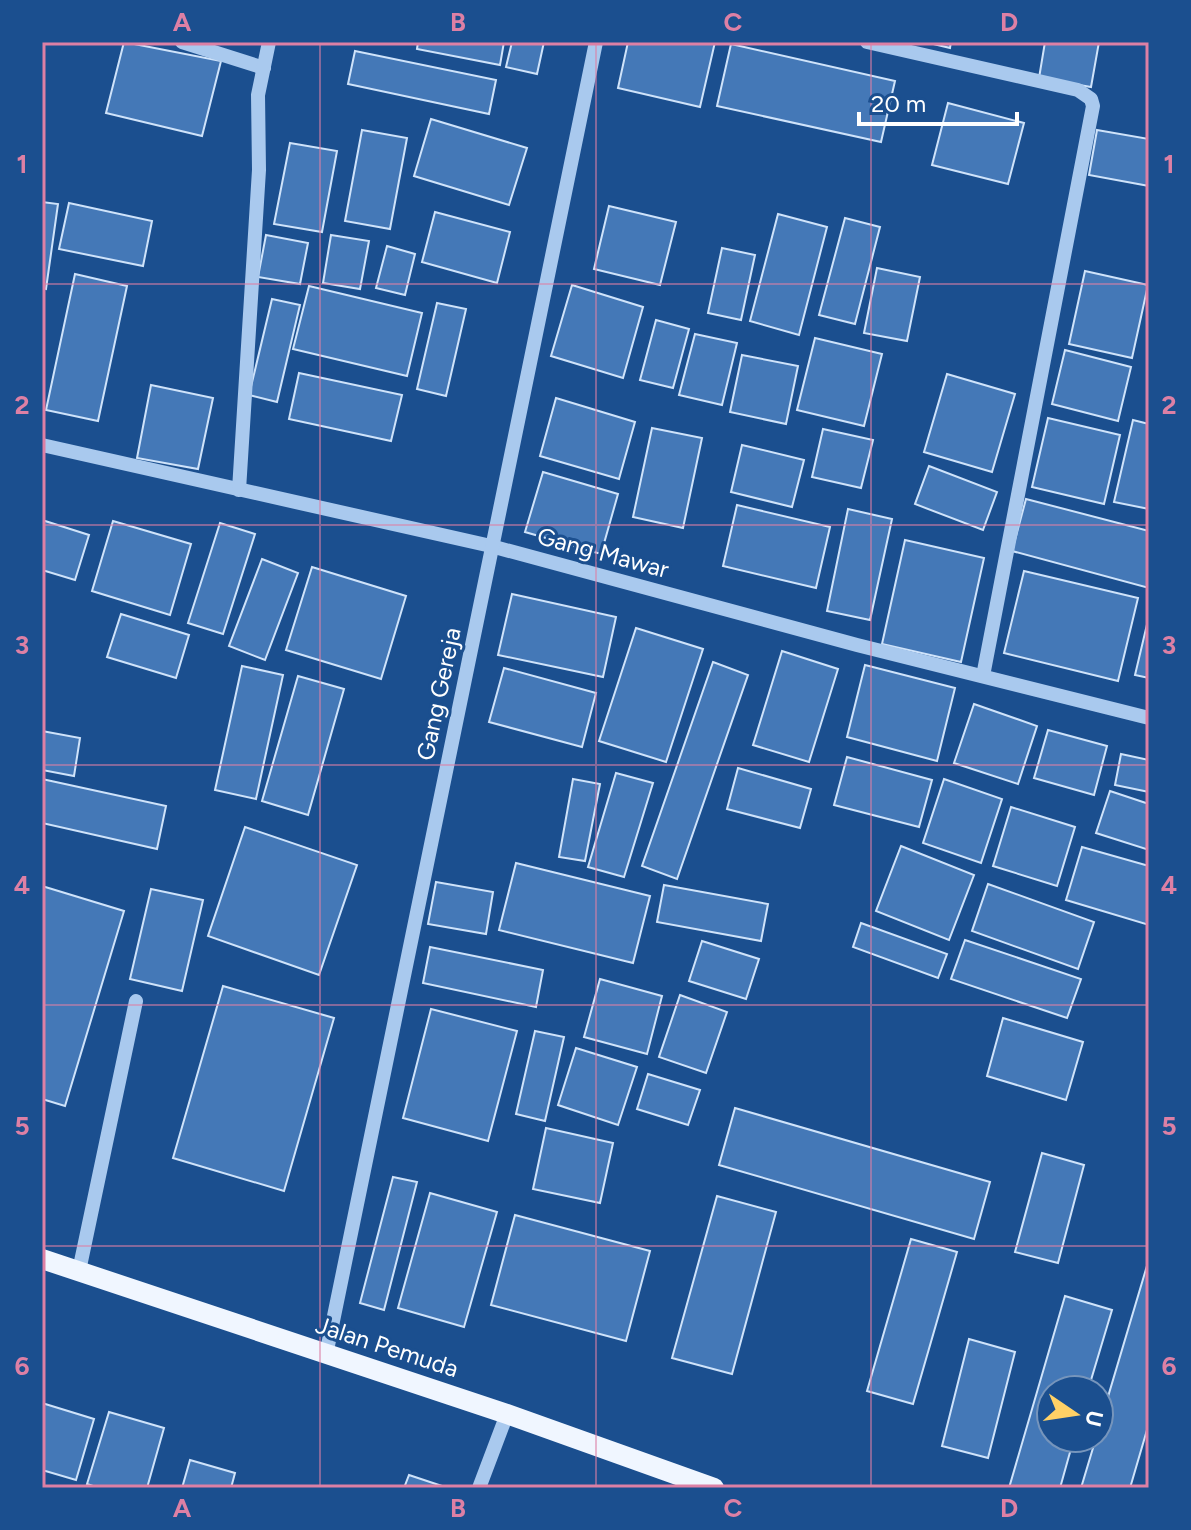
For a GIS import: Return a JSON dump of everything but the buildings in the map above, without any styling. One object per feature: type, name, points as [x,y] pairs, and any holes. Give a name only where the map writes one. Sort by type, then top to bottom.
[{"type":"main road","name":"Jalan Pemuda","points":[[42,1259],[507,1414],[714,1488]]},
{"type":"street","points":[[182,42],[264,68]]},
{"type":"street","points":[[239,490],[258,184],[258,95],[269,42]]},
{"type":"street","name":"Gang Gereja","points":[[326,1355],[596,42]]},
{"type":"street","points":[[867,42],[1078,90],[1091,99],[1093,106],[983,676]]},
{"type":"street","name":"Gang Mawar","points":[[42,445],[491,546],[1149,718]]},
{"type":"street","points":[[79,1271],[136,1001]]},
{"type":"street","points":[[479,1488],[507,1414]]}]
